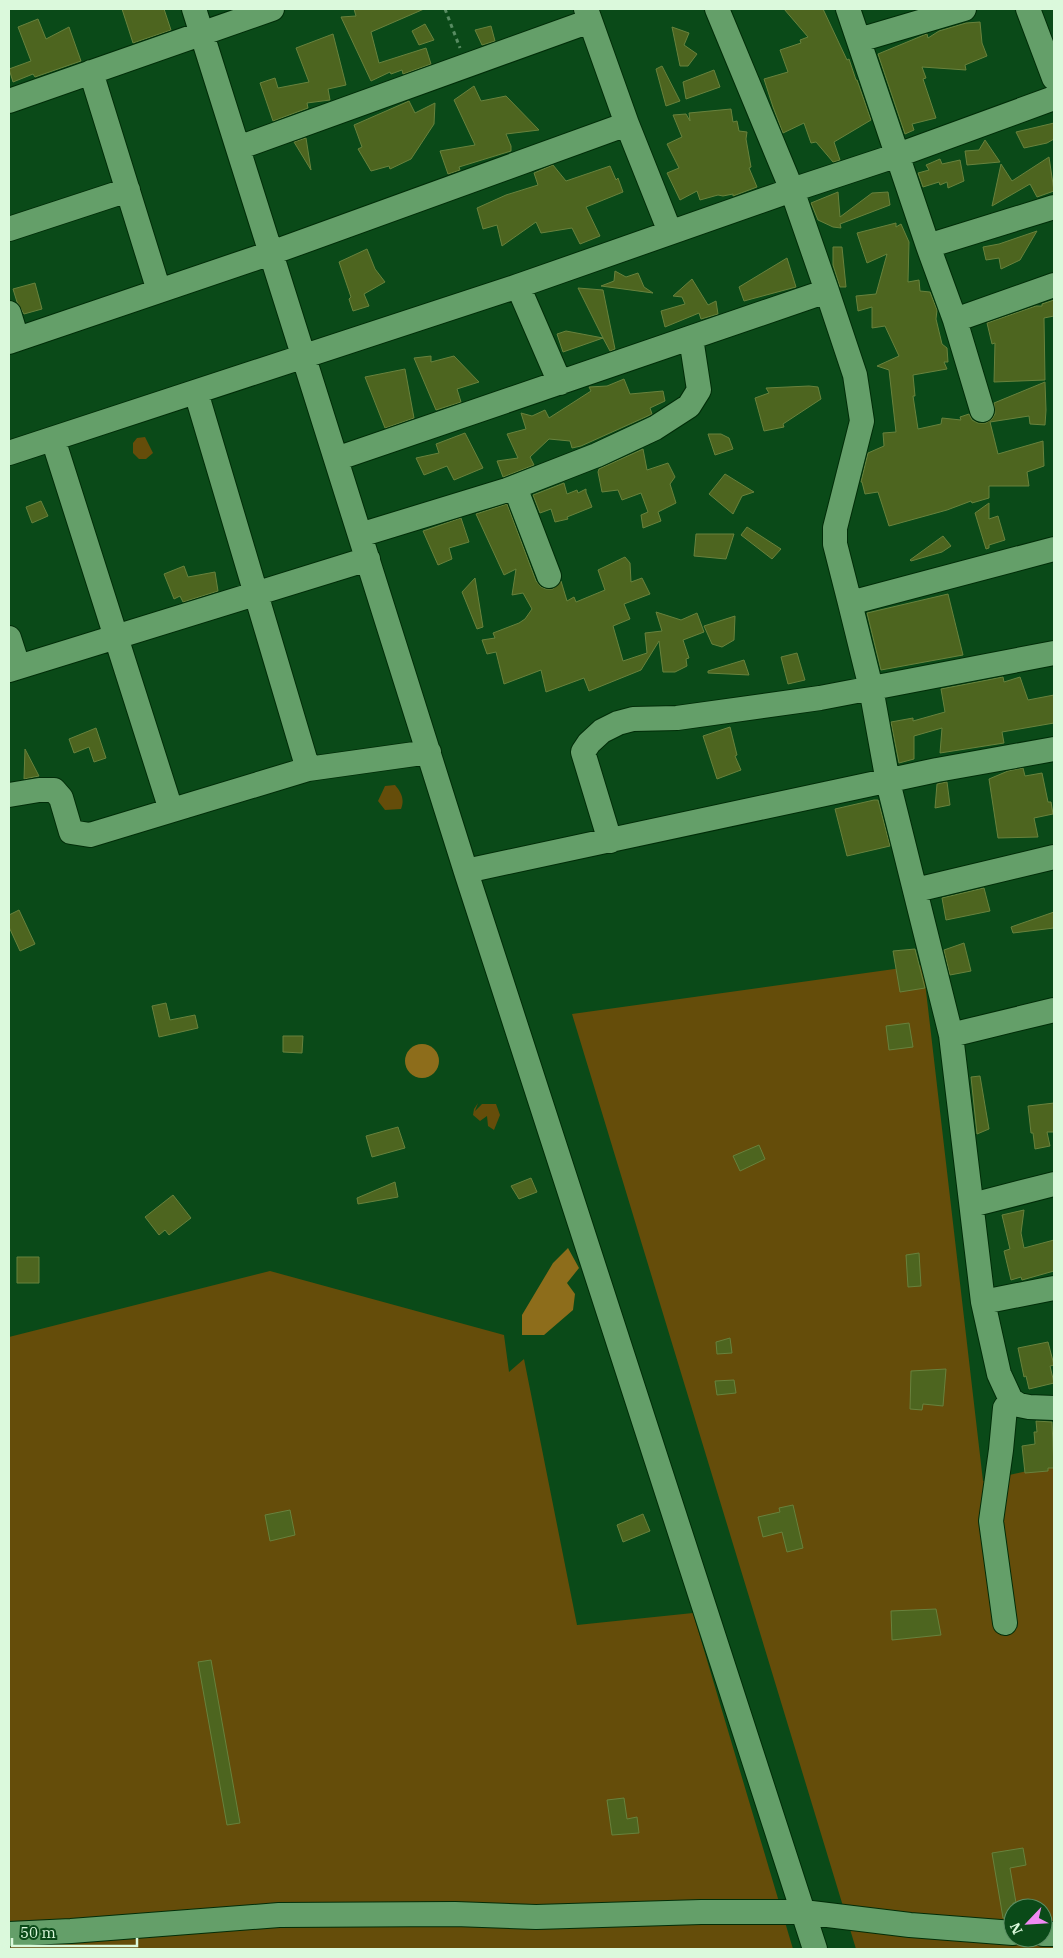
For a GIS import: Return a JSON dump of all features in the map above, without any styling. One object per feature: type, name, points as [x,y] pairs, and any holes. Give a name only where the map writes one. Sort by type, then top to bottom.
[{"type":"street","points":[[194,9],[466,871],[815,1949]]},
{"type":"street","points":[[9,101],[272,9]]},
{"type":"street","points":[[717,9],[792,190],[855,375],[862,421],[835,528],[835,544],[871,688],[888,782],[951,1035],[984,1302],[999,1374],[1012,1400],[1019,1405],[1054,1408]]},
{"type":"street","points":[[848,9],[955,320],[982,410]]},
{"type":"street","points":[[859,40],[964,9]]},
{"type":"street","points":[[1028,9],[1054,78]]},
{"type":"street","points":[[238,148],[467,65],[588,15],[627,124],[670,232]]},
{"type":"street","points":[[91,72],[159,291]]},
{"type":"street","points":[[9,453],[518,286],[670,232],[898,155],[1054,98]]},
{"type":"street","points":[[9,313],[13,341],[271,253],[627,124]]},
{"type":"street","points":[[9,229],[128,190]]},
{"type":"street","points":[[928,246],[1054,207]]},
{"type":"street","points":[[955,320],[1054,285]]},
{"type":"street","points":[[518,286],[560,383]]},
{"type":"street","points":[[336,459],[827,291]]},
{"type":"street","points":[[360,535],[515,487],[605,452],[655,428],[689,406],[699,390],[691,338]]},
{"type":"street","points":[[196,392],[308,769]]},
{"type":"street","points":[[53,439],[171,810]]},
{"type":"street","points":[[515,487],[549,576]]},
{"type":"street","points":[[850,603],[1054,549]]},
{"type":"street","points":[[9,638],[13,668],[368,558]]},
{"type":"street","points":[[610,840],[583,752],[589,743],[602,731],[618,723],[634,719],[654,720],[820,698],[1054,653]]},
{"type":"street","points":[[466,871],[937,770],[1054,749]]},
{"type":"street","points":[[9,795],[39,790],[54,790],[61,798],[71,832],[90,835],[308,769],[428,752]]},
{"type":"street","points":[[916,890],[1054,857]]},
{"type":"street","points":[[951,1035],[1054,1010]]},
{"type":"street","points":[[972,1205],[1054,1184]]},
{"type":"street","points":[[984,1302],[1054,1288]]},
{"type":"street","points":[[1005,1624],[991,1521],[1005,1408],[1012,1400]]},
{"type":"street","points":[[9,1934],[279,1915],[455,1914],[536,1916],[700,1912],[803,1912],[910,1925],[1003,1932]]},
{"type":"path","points":[[445,9],[467,65]]},
{"type":"shaded area","points":[[145,437],[153,453],[146,459],[139,459],[133,453],[133,443],[137,438]]},
{"type":"shaded area","points":[[395,785],[402,796],[401,809],[385,810],[378,801],[385,786]]},
{"type":"shaded area","points":[[923,965],[983,1481],[1054,1465],[1054,1949],[856,1949],[572,1014]]},
{"type":"shaded area","points":[[422,1044],[434,1049],[439,1061],[434,1073],[422,1078],[410,1073],[405,1061],[410,1049]]},
{"type":"shaded area","points":[[478,1103],[475,1111],[482,1104],[496,1104],[500,1115],[494,1130],[488,1126],[487,1116],[480,1121],[473,1115]]},
{"type":"shaded area","points":[[568,1248],[579,1268],[567,1283],[575,1294],[573,1310],[544,1335],[522,1335],[522,1315],[553,1263]]},
{"type":"shaded area","points":[[270,1271],[504,1335],[509,1372],[524,1359],[577,1625],[693,1613],[793,1949],[9,1949],[9,1337]]},
{"type":"building","points":[[122,9],[164,9],[171,30],[133,43]]},
{"type":"building","points":[[354,9],[424,9],[371,32],[379,63],[426,48],[431,64],[403,74],[402,70],[391,74],[390,72],[371,81],[341,17],[356,16]]},
{"type":"building","points":[[784,9],[823,9],[847,60],[849,59],[857,80],[871,120],[834,142],[840,160],[833,162],[816,142],[811,143],[804,123],[783,133],[773,107],[764,79],[788,72],[780,50],[801,43],[800,40],[808,37]]},
{"type":"building","points":[[38,19],[46,39],[69,27],[81,61],[35,77],[33,74],[13,82],[9,69],[31,61],[18,27]]},
{"type":"building","points":[[980,22],[982,43],[987,56],[965,65],[966,70],[922,67],[926,78],[923,79],[936,118],[912,124],[914,130],[905,134],[878,54],[927,34],[928,38],[939,31],[966,23]]},
{"type":"building","points":[[425,24],[434,40],[419,45],[412,31]]},
{"type":"building","points":[[491,26],[495,41],[482,45],[475,30]]},
{"type":"building","points":[[672,27],[689,33],[684,45],[697,54],[688,66],[680,66]]},
{"type":"building","points":[[333,34],[346,85],[328,89],[330,100],[307,103],[308,108],[273,121],[260,83],[275,78],[278,88],[309,82],[296,48]]},
{"type":"building","points":[[662,66],[680,101],[666,106],[656,69]]},
{"type":"building","points":[[714,70],[720,87],[686,99],[683,82]]},
{"type":"building","points":[[474,86],[481,101],[506,96],[539,130],[506,134],[511,151],[459,167],[460,170],[448,174],[440,151],[475,145],[454,100]]},
{"type":"building","points":[[409,101],[415,113],[435,103],[434,124],[411,159],[390,169],[389,166],[371,171],[358,149],[362,147],[354,125]]},
{"type":"building","points":[[731,109],[733,122],[737,121],[739,131],[747,132],[746,139],[751,167],[749,168],[757,187],[733,196],[733,194],[718,195],[700,200],[697,191],[680,200],[667,173],[679,168],[667,144],[682,137],[673,115],[686,114],[690,121],[689,113]]},
{"type":"building","points":[[1054,123],[1054,139],[1047,143],[1024,148],[1016,132]]},
{"type":"building","points":[[306,138],[311,170],[294,142]]},
{"type":"building","points":[[985,140],[1000,162],[967,165],[965,151],[979,150]]},
{"type":"building","points":[[1049,157],[1054,191],[1037,197],[1030,184],[992,206],[1001,164],[1012,181]]},
{"type":"building","points":[[940,159],[942,164],[960,160],[964,181],[948,188],[947,182],[940,185],[939,182],[923,187],[918,173],[929,170],[926,165]]},
{"type":"building","points":[[553,165],[566,181],[610,166],[616,180],[618,178],[623,192],[586,207],[600,236],[580,244],[572,228],[541,233],[536,222],[502,246],[497,225],[483,229],[477,208],[506,195],[538,185],[534,173]]},
{"type":"building","points":[[838,192],[840,217],[872,193],[888,192],[890,205],[840,224],[841,228],[833,227],[818,220],[811,203]]},
{"type":"building","points":[[896,223],[896,227],[901,224],[909,242],[908,282],[919,280],[920,291],[930,292],[937,310],[936,319],[942,344],[947,348],[948,362],[944,362],[947,369],[913,375],[915,396],[913,396],[918,429],[941,424],[942,418],[961,420],[960,417],[969,414],[972,420],[978,423],[986,423],[995,414],[994,403],[1045,382],[1046,410],[1045,425],[1030,424],[1029,416],[990,422],[998,454],[1043,441],[1044,466],[1027,472],[1029,486],[989,486],[989,498],[972,503],[971,501],[947,510],[889,526],[878,492],[865,494],[861,482],[868,453],[884,446],[883,433],[896,432],[889,370],[877,366],[899,356],[885,326],[872,328],[872,307],[858,311],[856,296],[876,294],[887,254],[867,263],[857,233]]},
{"type":"building","points":[[1037,231],[1020,260],[1001,269],[999,258],[986,260],[983,247],[999,244]]},
{"type":"building","points":[[833,247],[842,247],[846,287],[840,287],[833,265]]},
{"type":"building","points":[[367,249],[375,269],[385,282],[364,294],[369,306],[353,311],[349,299],[351,297],[339,262]]},
{"type":"building","points":[[787,258],[796,287],[744,301],[739,287]]},
{"type":"building","points":[[615,271],[626,277],[638,273],[644,287],[653,293],[601,286],[614,281]]},
{"type":"building","points":[[692,279],[708,305],[716,301],[718,314],[701,319],[699,313],[665,327],[661,311],[685,304],[682,297],[673,296]]},
{"type":"building","points":[[35,283],[42,309],[24,314],[17,302],[13,289]]},
{"type":"building","points":[[578,288],[603,290],[615,349],[610,351]]},
{"type":"building","points":[[1054,300],[1054,316],[1044,318],[1045,380],[994,382],[995,343],[992,344],[987,323],[1036,306],[1042,306],[1042,304]]},
{"type":"building","points":[[566,331],[603,338],[563,352],[557,334]]},
{"type":"building","points":[[431,356],[431,362],[454,356],[479,382],[457,389],[461,402],[436,410],[414,358]]},
{"type":"building","points":[[405,369],[414,418],[385,428],[365,377]]},
{"type":"building","points":[[624,379],[630,394],[663,391],[665,401],[650,408],[652,414],[581,446],[572,448],[570,441],[549,439],[530,457],[534,465],[503,477],[497,461],[518,458],[507,434],[526,429],[521,413],[532,416],[545,410],[549,418],[591,391],[589,387],[607,386]]},
{"type":"building","points":[[818,387],[821,399],[783,424],[784,427],[764,431],[755,398],[769,393],[766,388]]},
{"type":"building","points":[[465,433],[483,468],[454,480],[447,466],[424,475],[416,458],[439,453],[436,444]]},
{"type":"building","points":[[708,434],[721,434],[729,438],[733,449],[715,455]]},
{"type":"building","points":[[643,449],[647,470],[668,463],[675,477],[670,484],[676,503],[658,512],[661,521],[643,528],[641,515],[648,512],[641,493],[622,500],[618,490],[602,492],[598,472],[599,469]]},
{"type":"building","points":[[725,474],[754,492],[742,496],[733,514],[709,494]]},
{"type":"building","points":[[564,483],[567,494],[577,490],[578,493],[586,489],[592,507],[567,517],[568,519],[555,522],[551,509],[540,513],[533,495]]},
{"type":"building","points":[[41,501],[48,516],[32,523],[26,507]]},
{"type":"building","points":[[989,503],[989,519],[998,516],[1005,540],[989,545],[989,548],[986,549],[975,513]]},
{"type":"building","points":[[507,504],[536,581],[541,587],[553,589],[561,581],[567,601],[574,597],[576,602],[605,590],[598,570],[625,557],[630,563],[631,582],[642,578],[650,594],[624,604],[630,619],[613,626],[623,661],[647,653],[645,633],[662,631],[656,612],[681,620],[697,613],[704,632],[683,640],[689,658],[686,659],[687,666],[675,672],[663,672],[659,641],[641,670],[589,691],[584,678],[546,692],[541,670],[504,684],[496,652],[487,654],[482,640],[495,638],[493,633],[519,623],[525,619],[532,609],[523,593],[512,595],[516,569],[504,575],[476,514]]},
{"type":"building","points":[[461,518],[469,542],[449,548],[452,559],[438,565],[423,531]]},
{"type":"building","points":[[747,527],[781,549],[772,559],[741,535]]},
{"type":"building","points":[[696,534],[734,534],[726,559],[694,556]]},
{"type":"building","points":[[943,536],[951,546],[942,552],[910,560]]},
{"type":"building","points":[[184,566],[188,577],[215,572],[218,591],[183,602],[180,596],[174,599],[164,574]]},
{"type":"building","points":[[475,578],[483,627],[477,629],[462,592]]},
{"type":"building","points":[[948,594],[963,655],[881,670],[867,613]]},
{"type":"building","points":[[735,616],[734,640],[722,647],[712,644],[704,626]]},
{"type":"building","points":[[797,653],[805,680],[788,684],[781,657]]},
{"type":"building","points":[[744,660],[749,675],[708,673],[708,671]]},
{"type":"building","points":[[1003,677],[1004,682],[1020,677],[1028,700],[1054,695],[1054,723],[1002,732],[1004,743],[940,753],[942,728],[914,736],[914,759],[899,763],[891,722],[913,718],[913,721],[945,712],[941,689]]},
{"type":"building","points":[[730,727],[737,755],[735,756],[741,770],[717,779],[703,736]]},
{"type":"building","points":[[96,728],[106,758],[94,762],[89,747],[74,753],[69,739]]},
{"type":"building","points":[[25,749],[39,776],[24,779]]},
{"type":"building","points":[[1023,768],[1025,776],[1042,773],[1048,802],[1051,802],[1053,814],[1034,818],[1038,837],[998,838],[989,779],[1008,771]]},
{"type":"building","points":[[947,782],[950,805],[935,808],[937,784]]},
{"type":"building","points":[[878,800],[890,846],[847,856],[835,809]]},
{"type":"building","points":[[984,888],[990,911],[946,920],[942,898]]},
{"type":"building","points":[[19,910],[35,944],[20,951],[9,927],[9,915]]},
{"type":"building","points":[[1054,912],[1054,928],[1013,933],[1011,927]]},
{"type":"building","points":[[964,943],[971,971],[950,975],[944,950]]},
{"type":"building","points":[[915,949],[925,988],[900,992],[893,951]]},
{"type":"building","points":[[166,1003],[170,1020],[195,1015],[198,1028],[159,1037],[152,1006]]},
{"type":"building","points":[[909,1023],[913,1047],[889,1050],[886,1026]]},
{"type":"building","points":[[283,1036],[303,1036],[302,1053],[283,1052]]},
{"type":"building","points":[[980,1076],[989,1129],[977,1134],[971,1077]]},
{"type":"building","points":[[1054,1103],[1054,1132],[1047,1132],[1050,1146],[1035,1149],[1028,1106]]},
{"type":"building","points":[[398,1127],[405,1148],[372,1157],[366,1136]]},
{"type":"building","points":[[759,1145],[765,1159],[740,1171],[733,1156]]},
{"type":"building","points":[[531,1178],[537,1192],[519,1199],[511,1186]]},
{"type":"building","points":[[395,1182],[398,1197],[358,1204],[357,1198]]},
{"type":"building","points":[[173,1195],[191,1218],[169,1235],[165,1230],[159,1235],[145,1217]]},
{"type":"building","points":[[1024,1210],[1021,1233],[1024,1248],[1054,1240],[1054,1271],[1022,1280],[1021,1277],[1011,1280],[1004,1251],[1010,1249],[1002,1215]]},
{"type":"building","points":[[919,1253],[921,1286],[908,1287],[906,1255]]},
{"type":"building","points":[[17,1257],[39,1257],[39,1283],[17,1283]]},
{"type":"building","points":[[730,1338],[732,1353],[717,1354],[716,1342]]},
{"type":"building","points":[[1048,1342],[1054,1365],[1050,1366],[1054,1383],[1029,1389],[1026,1376],[1024,1377],[1018,1348]]},
{"type":"building","points":[[946,1369],[943,1406],[923,1404],[922,1410],[910,1409],[911,1371]]},
{"type":"building","points":[[734,1380],[736,1393],[717,1395],[715,1381]]},
{"type":"building","points":[[1036,1421],[1052,1422],[1054,1468],[1048,1468],[1048,1471],[1025,1473],[1022,1446],[1035,1444],[1034,1432],[1037,1432]]},
{"type":"building","points":[[793,1505],[803,1548],[787,1552],[782,1532],[763,1537],[758,1517],[780,1512],[779,1508]]},
{"type":"building","points":[[290,1510],[295,1535],[270,1541],[265,1515]]},
{"type":"building","points":[[643,1514],[650,1531],[623,1542],[617,1525]]},
{"type":"building","points":[[936,1609],[941,1635],[892,1640],[891,1611]]},
{"type":"building","points":[[211,1660],[240,1823],[227,1825],[198,1662]]},
{"type":"building","points":[[624,1798],[627,1819],[637,1817],[639,1833],[612,1835],[607,1800]]},
{"type":"building","points":[[1023,1848],[1026,1865],[1010,1868],[1015,1898],[1003,1898],[1003,1918],[992,1853]]}]
